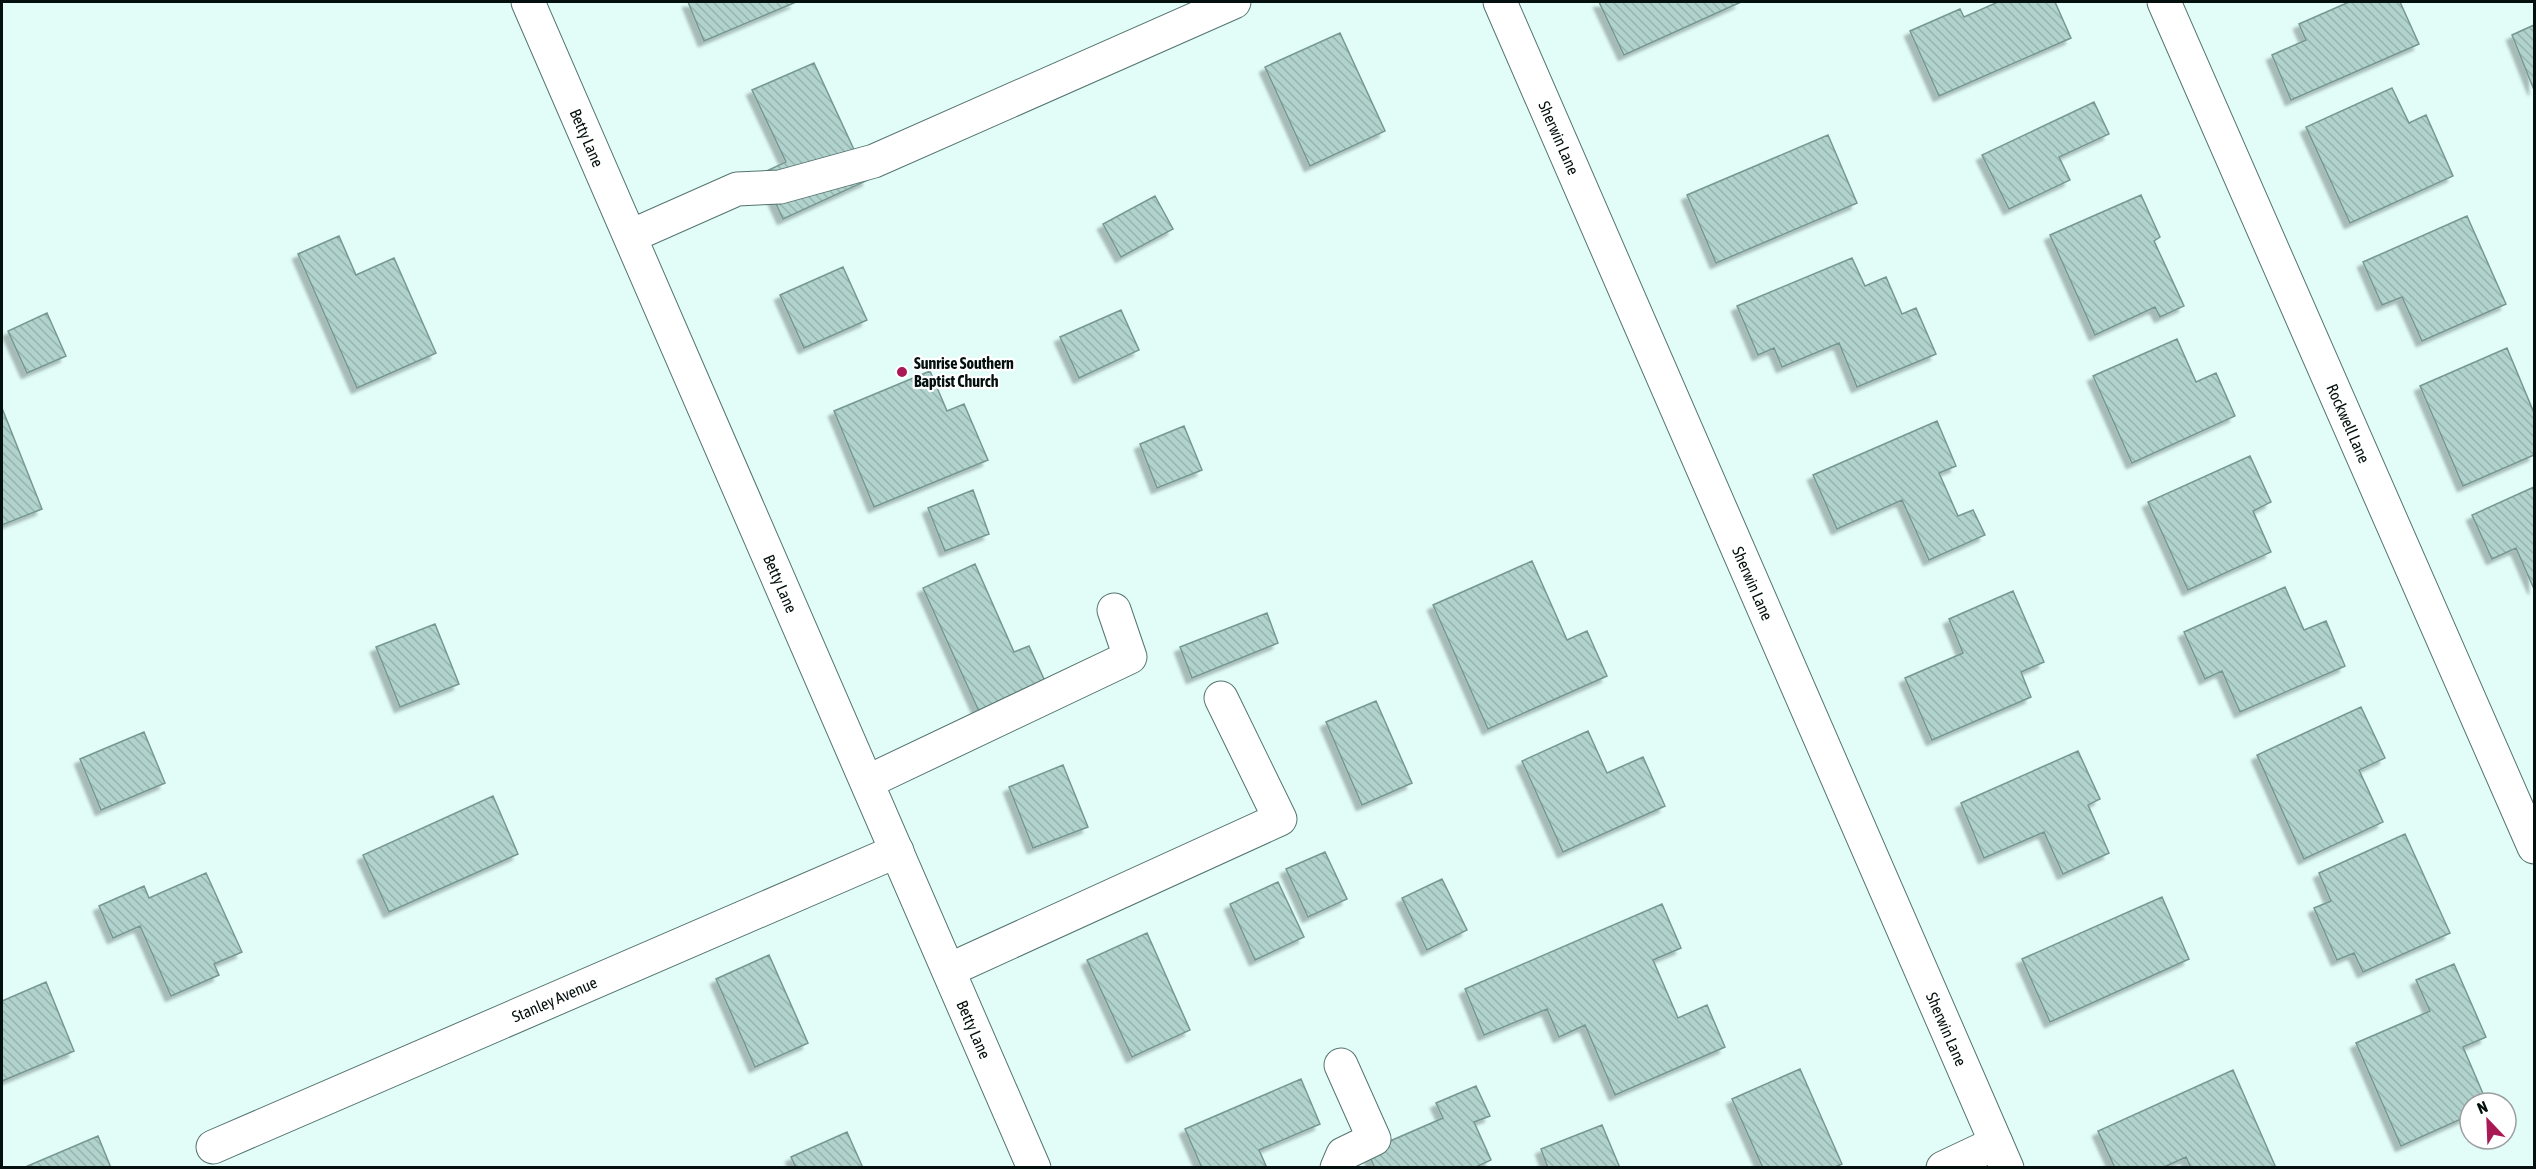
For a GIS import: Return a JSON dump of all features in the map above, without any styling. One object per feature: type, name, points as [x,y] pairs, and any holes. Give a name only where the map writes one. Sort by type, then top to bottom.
[{"type":"street","name":"Betty Lane","points":[[528,2],[1034,1167]]},
{"type":"street","points":[[631,236],[737,189],[780,187],[874,161],[1234,2]]},
{"type":"street","name":"Sherwin Lane","points":[[1500,2],[2001,1155]]},
{"type":"street","name":"Rockwell Lane","points":[[2164,2],[2535,847]]},
{"type":"street","points":[[867,782],[1130,657],[1114,610]]},
{"type":"street","points":[[949,970],[1280,819],[1221,698]]},
{"type":"street","name":"Stanley Avenue","points":[[213,1147],[897,851]]},
{"type":"street","points":[[1337,1167],[1343,1154],[1374,1139],[1341,1065]]},
{"type":"street","points":[[1943,1167],[2001,1155]]},
{"type":"building","points":[[688,2],[796,2],[704,41]]},
{"type":"building","points":[[1599,2],[1741,2],[1624,55]]},
{"type":"building","points":[[1998,2],[2055,2],[2071,38],[1939,96],[1910,31],[1960,9],[1964,17]]},
{"type":"building","points":[[2349,2],[2400,2],[2419,44],[2291,100],[2272,55],[2306,40],[2299,24]]},
{"type":"building","points":[[2534,25],[2534,90],[2512,35]]},
{"type":"building","points":[[1340,33],[1385,131],[1310,166],[1265,67]]},
{"type":"building","points":[[814,63],[868,180],[783,219],[762,173],[786,162],[752,90]]},
{"type":"building","points":[[2392,88],[2409,123],[2426,115],[2453,176],[2350,223],[2306,127]]},
{"type":"building","points":[[2094,102],[2109,134],[2059,157],[2070,180],[2009,209],[1982,155]]},
{"type":"building","points":[[1828,135],[1857,203],[1716,263],[1687,195]]},
{"type":"building","points":[[2141,195],[2160,237],[2154,241],[2184,306],[2160,317],[2155,307],[2095,335],[2050,235]]},
{"type":"building","points":[[1155,196],[1173,229],[1121,257],[1103,224]]},
{"type":"building","points":[[2467,216],[2506,304],[2422,341],[2402,297],[2382,305],[2363,262]]},
{"type":"building","points":[[339,236],[356,275],[394,258],[436,353],[357,388],[298,254]]},
{"type":"building","points":[[1852,258],[1865,286],[1886,277],[1902,314],[1916,308],[1936,354],[1857,387],[1839,343],[1782,367],[1774,348],[1758,355],[1737,306]]},
{"type":"building","points":[[843,267],[867,320],[804,348],[780,295]]},
{"type":"building","points":[[1121,310],[1139,350],[1079,378],[1060,337]]},
{"type":"building","points":[[47,313],[66,356],[27,373],[8,331]]},
{"type":"building","points":[[2177,339],[2196,382],[2216,373],[2235,416],[2132,463],[2093,376]]},
{"type":"building","points":[[2507,348],[2534,413],[2534,455],[2463,486],[2420,386]]},
{"type":"building","points":[[930,371],[947,411],[964,404],[988,460],[874,507],[834,411]]},
{"type":"building","points":[[2,408],[42,509],[2,525]]},
{"type":"building","points":[[1937,421],[1956,466],[1939,473],[1958,516],[1973,510],[1985,535],[1929,560],[1902,500],[1837,529],[1813,475]]},
{"type":"building","points":[[1184,426],[1202,470],[1157,488],[1140,444]]},
{"type":"building","points":[[2250,456],[2271,502],[2253,511],[2271,552],[2188,590],[2148,502]]},
{"type":"building","points":[[2534,487],[2534,589],[2516,548],[2492,559],[2472,515]]},
{"type":"building","points":[[973,490],[989,534],[945,551],[928,508]]},
{"type":"building","points":[[1532,561],[1567,640],[1587,631],[1607,676],[1488,729],[1433,605]]},
{"type":"building","points":[[975,564],[1014,652],[1029,646],[1048,688],[982,718],[923,588]]},
{"type":"building","points":[[2285,587],[2304,630],[2326,621],[2345,666],[2240,712],[2222,671],[2205,679],[2184,632]]},
{"type":"building","points":[[2013,591],[2044,662],[2021,672],[2031,697],[1932,740],[1905,678],[1963,653],[1949,619]]},
{"type":"building","points":[[1267,613],[1278,643],[1192,678],[1180,647]]},
{"type":"building","points":[[435,624],[459,684],[400,707],[376,647]]},
{"type":"building","points":[[1376,701],[1412,783],[1362,805],[1326,722]]},
{"type":"building","points":[[2361,707],[2385,758],[2359,770],[2383,822],[2304,859],[2257,755]]},
{"type":"building","points":[[1588,731],[1607,773],[1643,757],[1665,806],[1563,852],[1522,761]]},
{"type":"building","points":[[144,732],[165,783],[101,810],[80,759]]},
{"type":"building","points":[[2078,751],[2100,799],[2088,805],[2109,853],[2063,874],[2044,832],[1984,858],[1961,803]]},
{"type":"building","points":[[1063,765],[1088,827],[1033,848],[1009,787]]},
{"type":"building","points":[[493,796],[518,854],[389,912],[363,855]]},
{"type":"building","points":[[2405,834],[2450,933],[2363,972],[2354,953],[2337,960],[2314,908],[2331,901],[2319,873]]},
{"type":"building","points":[[1325,852],[1347,899],[1308,917],[1286,869]]},
{"type":"building","points":[[206,873],[242,952],[214,964],[219,975],[171,996],[140,926],[113,938],[99,906],[144,886],[149,898]]},
{"type":"building","points":[[1442,879],[1467,930],[1427,950],[1402,898]]},
{"type":"building","points":[[1278,882],[1304,937],[1255,960],[1230,904]]},
{"type":"building","points":[[2162,897],[2189,959],[2050,1022],[2022,959]]},
{"type":"building","points":[[1662,904],[1681,948],[1653,960],[1678,1018],[1707,1005],[1725,1047],[1615,1095],[1585,1025],[1559,1037],[1547,1009],[1484,1035],[1465,989]]},
{"type":"building","points":[[1147,933],[1190,1030],[1132,1057],[1087,960]]},
{"type":"building","points":[[769,955],[808,1043],[755,1067],[716,979]]},
{"type":"building","points":[[2454,964],[2486,1037],[2463,1047],[2482,1091],[2458,1091],[2458,1120],[2401,1146],[2356,1043],[2430,1011],[2416,980]]},
{"type":"building","points":[[46,982],[74,1051],[2,1081],[2,1001]]},
{"type":"building","points":[[1800,1069],[1842,1164],[1833,1168],[1763,1168],[1732,1099]]},
{"type":"building","points":[[2233,1070],[2276,1168],[2191,1168],[2186,1157],[2162,1168],[2115,1168],[2098,1131]]},
{"type":"building","points":[[1301,1079],[1320,1124],[1259,1150],[1267,1168],[1202,1168],[1185,1129]]},
{"type":"building","points":[[1476,1086],[1490,1116],[1474,1122],[1491,1160],[1474,1168],[1375,1168],[1367,1151],[1443,1118],[1436,1103]]},
{"type":"building","points":[[1602,1125],[1620,1168],[1548,1168],[1541,1149]]},
{"type":"building","points":[[847,1132],[863,1168],[796,1168],[791,1157]]},
{"type":"building","points":[[98,1136],[111,1168],[23,1168]]},
{"type":"place","name":"Sunrise Southern Baptist Church","points":[[902,372]]}]
